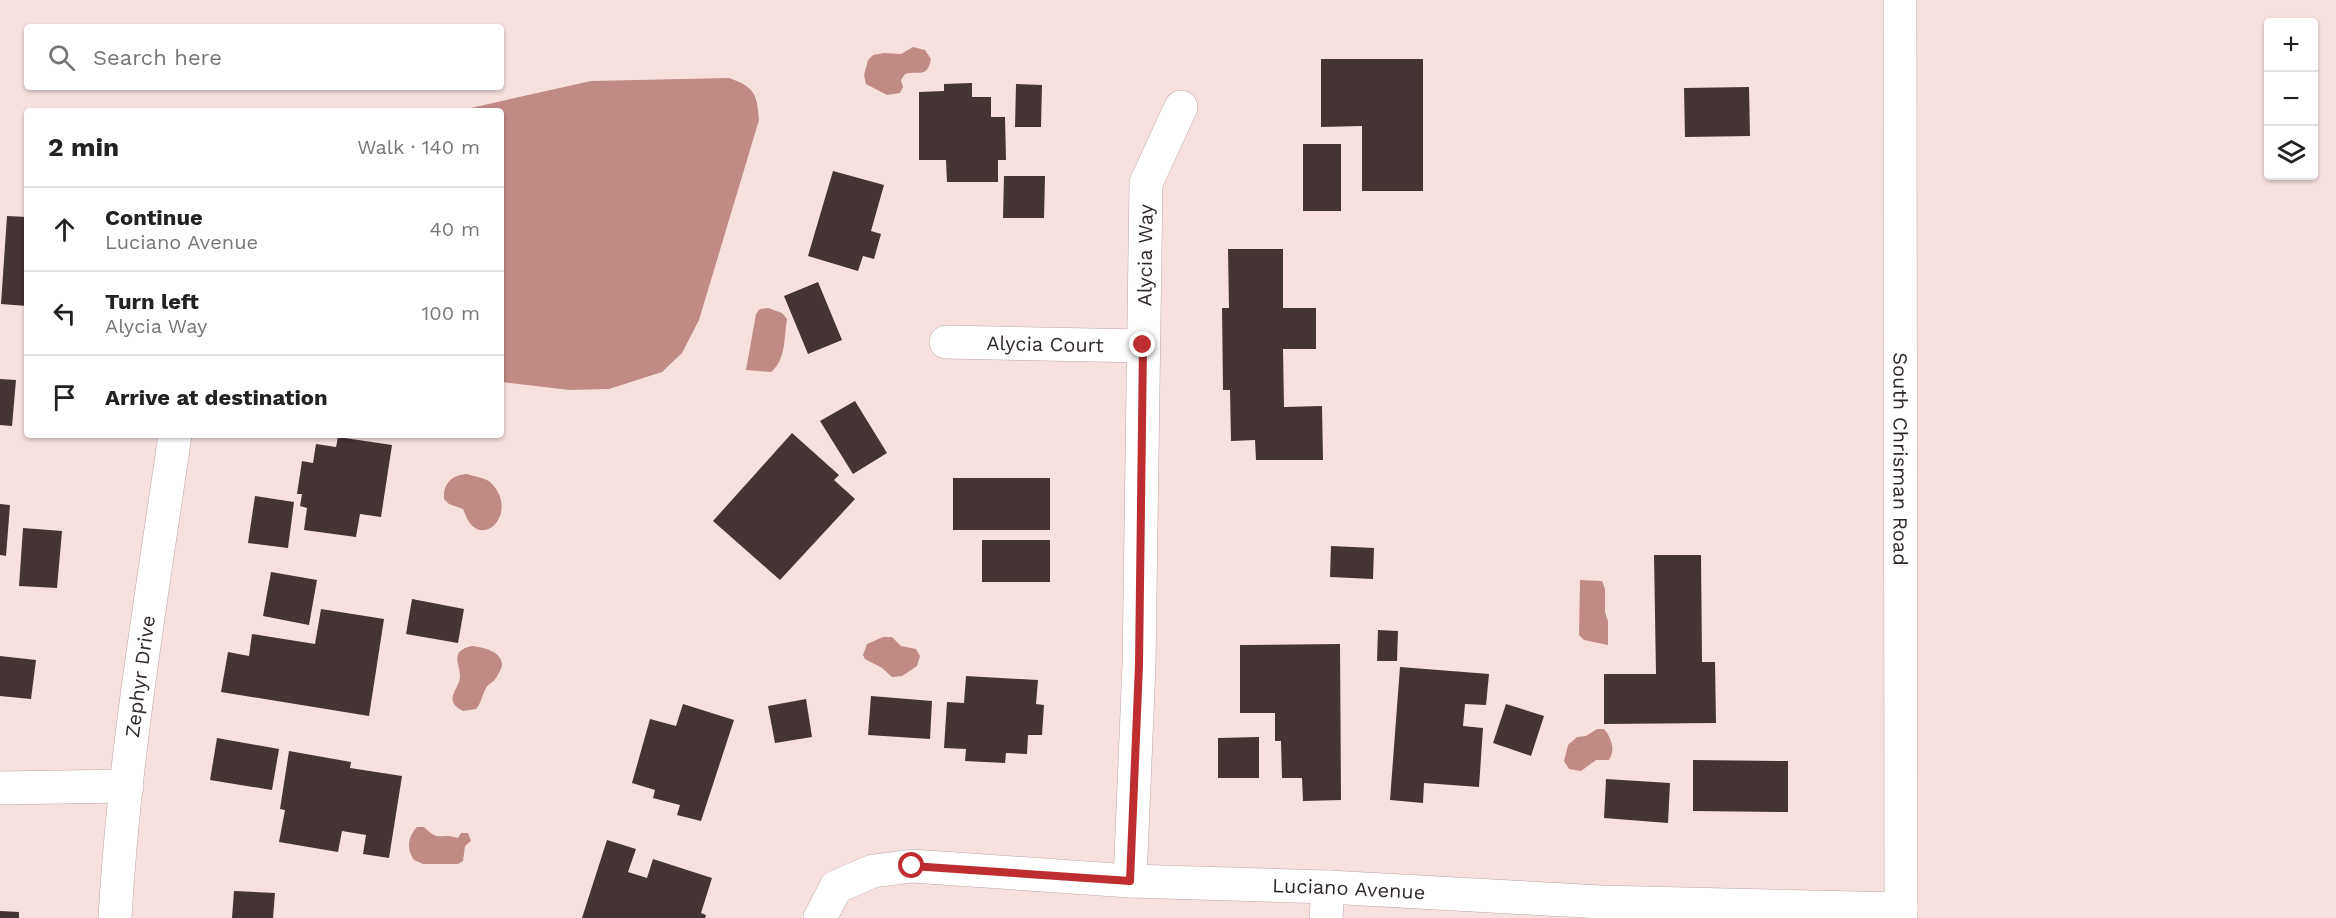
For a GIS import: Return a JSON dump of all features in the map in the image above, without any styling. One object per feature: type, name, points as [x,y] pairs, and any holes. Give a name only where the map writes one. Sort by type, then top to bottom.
[{"type":"street","name":"South Chrisman Road","points":[[1900,0],[1901,913]]},
{"type":"street","name":"Alycia Way","points":[[1130,881],[1139,665],[1146,183],[1181,107]]},
{"type":"street","name":"Alycia Court","points":[[946,342],[1143,345]]},
{"type":"street","name":"Zephyr Drive","points":[[115,918],[118,854],[175,438]]},
{"type":"street","points":[[0,788],[127,786]]},
{"type":"street","name":"Luciano Avenue","points":[[820,918],[836,887],[873,871],[912,866],[1130,881],[1327,902],[1601,902],[1901,913]]},
{"type":"shaded area","points":[[913,47],[925,50],[931,59],[925,71],[905,74],[901,80],[903,87],[900,93],[887,95],[866,84],[864,75],[868,60],[873,55],[901,54]]},
{"type":"shaded area","points":[[729,78],[749,88],[753,93],[759,120],[699,320],[682,353],[662,372],[609,389],[570,390],[504,382],[504,108],[470,108],[591,81]]},
{"type":"shaded area","points":[[768,308],[782,313],[787,319],[782,355],[771,372],[746,370],[756,314],[760,309]]},
{"type":"shaded area","points":[[467,474],[487,480],[498,492],[501,513],[497,522],[484,530],[476,529],[469,522],[463,509],[449,504],[444,499],[447,484],[457,476]]},
{"type":"shaded area","points":[[1580,580],[1602,581],[1608,621],[1608,645],[1584,640],[1579,635]]},
{"type":"shaded area","points":[[883,637],[892,637],[901,646],[916,649],[920,656],[917,666],[902,676],[892,677],[882,668],[865,659],[863,655],[867,644]]},
{"type":"shaded area","points":[[472,646],[495,653],[499,656],[502,666],[495,679],[486,688],[476,709],[463,711],[457,707],[453,699],[460,677],[457,659],[460,651]]},
{"type":"shaded area","points":[[1597,729],[1604,729],[1611,740],[1612,752],[1609,760],[1596,760],[1581,771],[1569,769],[1564,761],[1568,745],[1577,737],[1586,736]]},
{"type":"shaded area","points":[[417,827],[424,827],[437,836],[458,838],[461,833],[468,833],[471,841],[465,846],[463,861],[458,864],[423,864],[414,860],[409,843]]},
{"type":"building","points":[[1321,59],[1423,59],[1423,191],[1362,191],[1362,126],[1321,127]]},
{"type":"building","points":[[972,83],[972,97],[991,97],[991,117],[1005,117],[1006,160],[998,160],[998,182],[947,182],[946,160],[919,160],[919,92],[944,91],[944,84]]},
{"type":"building","points":[[1016,84],[1042,85],[1041,127],[1015,127]]},
{"type":"building","points":[[1749,87],[1750,136],[1685,137],[1684,88]]},
{"type":"building","points":[[1303,144],[1341,144],[1341,211],[1303,211]]},
{"type":"building","points":[[833,171],[884,185],[871,231],[881,234],[874,259],[863,256],[858,271],[808,256]]},
{"type":"building","points":[[1004,176],[1045,176],[1044,218],[1003,218]]},
{"type":"building","points":[[7,216],[24,217],[24,306],[1,304]]},
{"type":"building","points":[[1228,249],[1283,249],[1283,308],[1316,308],[1316,349],[1283,349],[1284,407],[1322,406],[1323,460],[1256,460],[1255,440],[1231,441],[1230,390],[1223,390],[1222,308],[1229,308]]},
{"type":"building","points":[[818,282],[842,340],[808,354],[784,296]]},
{"type":"building","points":[[0,379],[16,380],[12,426],[0,425]]},
{"type":"building","points":[[855,401],[887,453],[853,474],[820,421]]},
{"type":"building","points":[[792,433],[839,475],[834,480],[855,499],[780,580],[713,521]]},
{"type":"building","points":[[338,438],[392,445],[381,517],[360,514],[356,537],[304,530],[307,508],[300,506],[302,494],[297,494],[302,461],[313,463],[316,444],[336,447]]},
{"type":"building","points":[[953,478],[1050,478],[1050,530],[953,530]]},
{"type":"building","points":[[255,496],[294,502],[288,548],[248,543]]},
{"type":"building","points":[[0,504],[10,505],[6,556],[0,555]]},
{"type":"building","points":[[23,528],[62,531],[57,588],[19,586]]},
{"type":"building","points":[[982,540],[1050,540],[1050,582],[982,582]]},
{"type":"building","points":[[1331,546],[1374,548],[1373,579],[1330,577]]},
{"type":"building","points":[[1654,555],[1701,555],[1702,662],[1715,662],[1716,723],[1604,724],[1604,674],[1656,674]]},
{"type":"building","points":[[271,572],[317,580],[309,625],[263,616]]},
{"type":"building","points":[[412,599],[464,609],[458,643],[406,634]]},
{"type":"building","points":[[321,609],[384,619],[369,716],[221,692],[228,652],[249,656],[252,634],[315,644]]},
{"type":"building","points":[[1378,630],[1398,631],[1397,661],[1377,661]]},
{"type":"building","points":[[1340,644],[1341,800],[1303,801],[1302,778],[1282,778],[1281,741],[1275,741],[1275,713],[1240,713],[1240,645]]},
{"type":"building","points":[[0,656],[36,660],[31,699],[0,696]]},
{"type":"building","points":[[1400,667],[1489,674],[1486,705],[1465,704],[1463,726],[1483,728],[1479,787],[1424,783],[1423,803],[1390,800]]},
{"type":"building","points":[[966,676],[1038,680],[1036,704],[1044,705],[1042,735],[1028,735],[1027,754],[1006,753],[1005,763],[965,761],[966,749],[944,748],[947,702],[964,703]]},
{"type":"building","points":[[871,696],[932,701],[930,739],[868,735]]},
{"type":"building","points":[[806,699],[812,737],[775,743],[768,706]]},
{"type":"building","points":[[683,704],[734,720],[701,821],[677,815],[680,805],[653,798],[655,790],[632,783],[650,719],[676,726]]},
{"type":"building","points":[[1506,704],[1544,716],[1531,756],[1493,743]]},
{"type":"building","points":[[1259,737],[1259,778],[1218,778],[1218,738]]},
{"type":"building","points":[[217,738],[279,749],[272,790],[210,780]]},
{"type":"building","points":[[289,751],[351,762],[350,768],[402,776],[389,858],[363,854],[366,835],[342,831],[338,852],[279,842],[285,810],[280,809]]},
{"type":"building","points":[[1693,760],[1788,761],[1788,812],[1693,811]]},
{"type":"building","points":[[1606,779],[1670,783],[1668,823],[1604,818]]},
{"type":"building","points":[[607,840],[636,849],[628,872],[647,878],[653,859],[712,878],[701,913],[706,915],[705,918],[582,918]]},
{"type":"building","points":[[234,891],[275,893],[273,918],[232,918]]},
{"type":"building","points":[[0,911],[19,912],[19,918],[0,918]]},
{"type":"route","points":[[912,866],[1130,881],[1139,665],[1143,345]]}]
